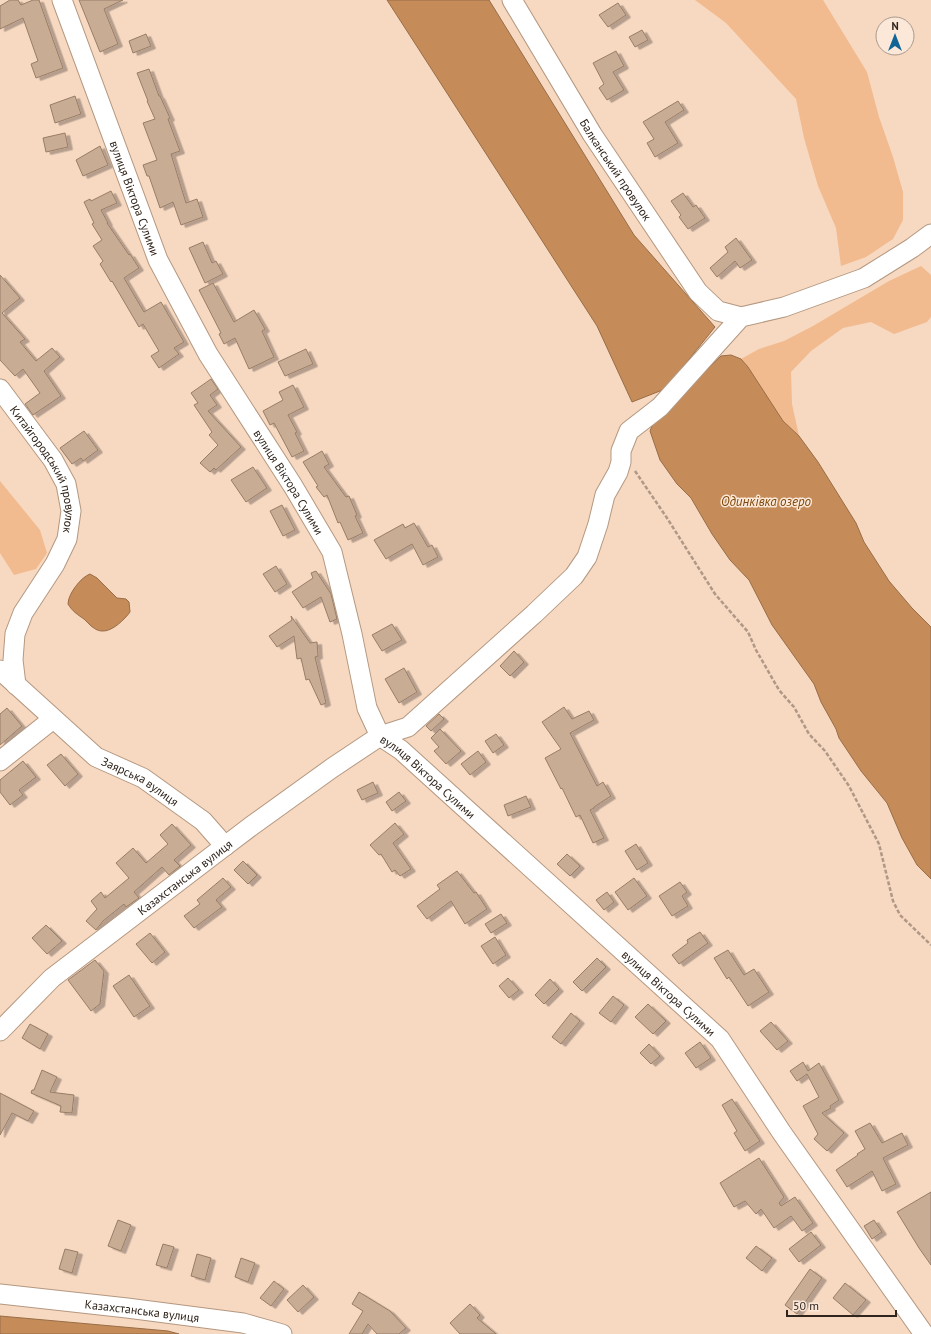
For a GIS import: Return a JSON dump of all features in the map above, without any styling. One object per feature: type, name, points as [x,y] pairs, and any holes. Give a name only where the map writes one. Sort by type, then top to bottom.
[{"type":"street","name":"вулиця Віктора Сулими","points":[[62,0],[158,260],[208,354],[293,486],[332,552],[352,634],[367,708],[380,736],[413,760],[720,1039],[782,1133],[924,1334]]},
{"type":"street","name":"Балканський провулок","points":[[512,0],[592,134],[698,292],[718,311],[741,317]]},
{"type":"street","points":[[741,317],[784,307],[864,278],[912,248],[931,234]]},
{"type":"street","name":"Казахстанська вулиця","points":[[0,1031],[52,978],[226,846],[250,826],[380,736],[408,727],[529,619],[574,576],[587,557],[598,524],[605,495],[618,472],[621,462],[620,451],[629,431],[660,407],[741,317]]},
{"type":"street","name":"Китайгородський провулок","points":[[0,389],[53,460],[66,484],[71,511],[67,539],[55,564],[23,614],[15,634],[13,660],[16,685]]},
{"type":"street","name":"Заярська вулиця","points":[[0,670],[96,758],[143,778],[203,821],[226,846]]},
{"type":"street","points":[[0,761],[53,719]]},
{"type":"street","name":"Казахстанська вулиця","points":[[0,1294],[243,1323],[282,1334]]},
{"type":"path","points":[[620,451],[667,518],[715,594],[748,632],[756,650],[779,690],[794,707],[809,734],[825,751],[849,786],[879,844],[893,901],[900,914],[931,945]]},
{"type":"shaded area","points":[[695,0],[823,0],[867,72],[879,117],[893,157],[903,192],[903,220],[893,239],[866,257],[841,266],[836,228],[818,186],[804,138],[796,99],[726,23]]},
{"type":"shaded area","points":[[921,266],[931,275],[931,317],[927,322],[894,334],[871,322],[843,328],[811,351],[791,372],[792,404],[799,436],[783,421],[748,367],[741,359],[759,349],[784,341],[813,326],[889,281]]},
{"type":"shaded area","points":[[0,481],[40,530],[47,553],[36,569],[14,575],[0,553]]},
{"type":"water","points":[[387,0],[489,0],[634,235],[715,327],[665,389],[632,402],[597,326]]},
{"type":"water","name":"Одинківка озеро","points":[[731,355],[741,359],[748,367],[783,421],[799,436],[818,462],[856,523],[864,542],[889,581],[912,608],[931,627],[931,879],[917,865],[902,838],[887,803],[861,771],[839,738],[836,729],[821,702],[814,684],[772,625],[749,580],[730,560],[712,534],[691,498],[677,484],[660,460],[650,431],[654,421],[721,356]]},
{"type":"water","points":[[90,574],[97,578],[117,598],[126,599],[129,602],[130,612],[128,615],[118,624],[106,631],[99,631],[95,629],[73,611],[68,604],[70,596],[76,586]]},
{"type":"water","points":[[0,1316],[168,1331],[179,1334],[0,1334]]},
{"type":"building","points":[[10,0],[18,0],[21,5],[33,0],[39,0],[63,68],[36,78],[31,64],[38,61],[23,18],[0,29],[0,6]]},
{"type":"building","points":[[79,0],[123,0],[104,9],[118,44],[100,52]]},
{"type":"building","points":[[618,3],[626,15],[608,27],[599,15]]},
{"type":"building","points":[[642,30],[648,40],[635,47],[629,37]]},
{"type":"building","points":[[146,34],[151,46],[133,53],[129,41]]},
{"type":"building","points":[[616,51],[624,66],[613,72],[624,90],[607,100],[599,88],[604,84],[593,63]]},
{"type":"building","points":[[149,69],[159,96],[170,118],[168,119],[180,151],[171,154],[186,203],[197,199],[203,217],[181,225],[173,202],[160,208],[149,176],[147,176],[143,165],[157,160],[143,123],[155,119],[137,73]]},
{"type":"building","points":[[75,96],[81,114],[55,123],[50,105]]},
{"type":"building","points":[[678,101],[684,110],[665,122],[678,143],[655,157],[647,143],[654,139],[643,122]]},
{"type":"building","points":[[65,133],[68,147],[46,152],[43,138]]},
{"type":"building","points":[[100,146],[108,165],[83,176],[76,160]]},
{"type":"building","points":[[111,191],[117,203],[101,210],[107,223],[139,268],[124,278],[144,312],[161,302],[184,342],[174,348],[179,354],[159,368],[151,356],[159,351],[143,324],[139,327],[112,281],[111,282],[100,264],[103,261],[93,246],[102,240],[92,224],[94,223],[84,202],[90,199],[91,201]]},
{"type":"building","points":[[683,193],[693,207],[696,205],[705,218],[688,229],[679,217],[681,215],[671,201]]},
{"type":"building","points":[[736,238],[752,260],[740,268],[735,261],[717,277],[710,268],[728,252],[725,247]]},
{"type":"building","points":[[203,242],[212,263],[216,261],[223,274],[205,283],[189,248]]},
{"type":"building","points":[[0,275],[20,298],[2,313],[25,339],[20,342],[36,361],[52,348],[60,357],[44,371],[61,396],[33,415],[25,404],[40,393],[23,369],[15,376],[0,360]]},
{"type":"building","points":[[213,283],[234,322],[254,310],[265,329],[262,331],[274,357],[249,369],[235,338],[224,344],[219,334],[221,333],[199,290]]},
{"type":"building","points":[[306,349],[313,364],[285,376],[278,362]]},
{"type":"building","points":[[211,379],[218,389],[210,395],[217,405],[208,411],[241,447],[216,470],[214,468],[210,472],[200,463],[218,445],[209,435],[212,432],[194,405],[198,403],[191,393]]},
{"type":"building","points":[[293,385],[304,407],[288,415],[297,432],[295,433],[304,451],[292,457],[274,423],[270,425],[263,411],[283,400],[279,392]]},
{"type":"building","points":[[84,431],[98,450],[83,461],[81,458],[72,464],[60,448]]},
{"type":"building","points":[[322,451],[329,464],[324,467],[346,497],[349,496],[357,515],[355,516],[363,533],[348,540],[340,522],[338,523],[327,495],[324,497],[316,487],[318,486],[303,462]]},
{"type":"building","points":[[253,467],[267,488],[246,502],[231,480]]},
{"type":"building","points":[[282,505],[295,530],[283,536],[270,511]]},
{"type":"building","points":[[414,523],[428,547],[432,545],[438,557],[423,565],[412,544],[386,559],[374,540],[403,524],[405,528]]},
{"type":"building","points":[[276,566],[287,584],[275,592],[263,574]]},
{"type":"building","points":[[316,571],[331,594],[337,619],[330,622],[321,597],[303,608],[292,592],[313,578],[311,573]]},
{"type":"building","points":[[291,616],[310,643],[317,642],[318,656],[315,657],[326,703],[321,705],[309,679],[306,680],[301,658],[297,659],[294,636],[277,647],[269,636],[292,620]]},
{"type":"building","points":[[392,624],[402,640],[382,651],[372,635]]},
{"type":"building","points":[[514,651],[524,662],[510,676],[500,666]]},
{"type":"building","points":[[404,668],[417,692],[399,703],[385,679]]},
{"type":"building","points":[[564,707],[572,719],[589,711],[594,720],[570,733],[597,786],[603,782],[611,796],[590,810],[604,838],[593,843],[580,815],[576,817],[545,758],[561,749],[542,722]]},
{"type":"building","points":[[7,708],[22,726],[0,745],[0,714]]},
{"type":"building","points":[[439,714],[444,719],[431,731],[426,726]]},
{"type":"building","points":[[440,729],[461,751],[446,764],[434,751],[439,747],[431,738]]},
{"type":"building","points":[[496,734],[504,745],[493,753],[485,741]]},
{"type":"building","points":[[478,751],[486,762],[470,775],[461,764]]},
{"type":"building","points":[[61,754],[78,774],[65,786],[47,765]]},
{"type":"building","points":[[23,761],[36,777],[19,790],[23,795],[10,805],[0,792],[0,780]]},
{"type":"building","points":[[373,782],[378,793],[362,800],[357,790]]},
{"type":"building","points":[[399,792],[406,801],[392,811],[386,802]]},
{"type":"building","points":[[526,796],[531,807],[508,816],[504,805]]},
{"type":"building","points":[[395,823],[404,834],[393,843],[411,869],[400,876],[395,870],[392,872],[381,854],[379,855],[370,845]]},
{"type":"building","points":[[172,824],[191,845],[174,860],[180,866],[169,875],[162,867],[134,892],[139,898],[126,907],[124,904],[103,921],[96,930],[86,921],[97,909],[91,901],[101,892],[105,898],[129,878],[116,863],[133,848],[146,863],[168,844],[160,835]]},
{"type":"building","points":[[636,844],[648,863],[637,870],[625,851]]},
{"type":"building","points":[[567,854],[580,866],[570,876],[557,864]]},
{"type":"building","points":[[243,861],[257,875],[248,884],[234,870]]},
{"type":"building","points":[[457,871],[474,893],[476,892],[487,909],[465,924],[451,901],[427,919],[417,906],[440,889],[437,885]]},
{"type":"building","points":[[223,878],[231,887],[216,900],[222,907],[194,928],[184,916],[200,904],[197,900]]},
{"type":"building","points":[[634,878],[647,896],[628,910],[615,892]]},
{"type":"building","points":[[680,882],[687,892],[682,896],[688,906],[672,916],[659,896]]},
{"type":"building","points":[[607,892],[614,902],[604,910],[596,900]]},
{"type":"building","points":[[501,914],[507,923],[491,933],[485,924]]},
{"type":"building","points":[[46,925],[62,941],[47,954],[32,938]]},
{"type":"building","points":[[700,932],[708,943],[679,964],[672,955],[688,943],[687,940]]},
{"type":"building","points":[[150,933],[165,952],[152,963],[136,944]]},
{"type":"building","points":[[495,937],[506,955],[493,964],[481,946]]},
{"type":"building","points":[[728,950],[744,975],[754,969],[769,992],[748,1006],[729,977],[727,979],[714,958]]},
{"type":"building","points":[[597,958],[606,967],[582,991],[573,982]]},
{"type":"building","points":[[95,960],[104,971],[100,1004],[91,1011],[68,980]]},
{"type":"building","points":[[129,975],[150,1006],[134,1017],[113,986]]},
{"type":"building","points":[[508,978],[519,990],[509,998],[499,986]]},
{"type":"building","points":[[550,979],[559,989],[544,1004],[535,995]]},
{"type":"building","points":[[613,996],[624,1005],[611,1022],[599,1013]]},
{"type":"building","points":[[648,1004],[666,1021],[653,1034],[635,1017]]},
{"type":"building","points":[[571,1013],[580,1021],[561,1044],[552,1037]]},
{"type":"building","points":[[771,1022],[788,1041],[777,1050],[760,1031]]},
{"type":"building","points":[[30,1024],[48,1034],[40,1049],[22,1038]]},
{"type":"building","points":[[700,1042],[711,1058],[696,1068],[685,1053]]},
{"type":"building","points":[[649,1044],[660,1056],[651,1064],[640,1053]]},
{"type":"building","points":[[803,1062],[808,1071],[819,1063],[839,1100],[830,1106],[831,1108],[822,1113],[844,1133],[827,1151],[814,1139],[818,1134],[803,1106],[819,1097],[807,1074],[797,1081],[790,1071]]},
{"type":"building","points":[[42,1070],[57,1077],[50,1092],[74,1095],[72,1113],[60,1112],[61,1106],[31,1093],[32,1090],[34,1090]]},
{"type":"building","points":[[0,1093],[34,1111],[28,1121],[12,1113],[0,1135]]},
{"type":"building","points":[[732,1099],[760,1141],[745,1151],[734,1133],[737,1131],[722,1105]]},
{"type":"building","points":[[870,1123],[882,1143],[902,1133],[908,1145],[883,1158],[896,1184],[882,1191],[872,1171],[847,1187],[836,1170],[865,1149],[855,1131]]},
{"type":"building","points":[[759,1158],[784,1197],[779,1203],[781,1206],[795,1197],[813,1223],[802,1231],[791,1216],[774,1228],[761,1209],[756,1214],[745,1201],[734,1207],[720,1183]]},
{"type":"building","points":[[931,1192],[931,1265],[897,1212]]},
{"type":"building","points":[[118,1220],[131,1225],[121,1251],[108,1246]]},
{"type":"building","points":[[874,1220],[882,1232],[872,1239],[864,1226]]},
{"type":"building","points":[[811,1232],[821,1245],[799,1262],[789,1249]]},
{"type":"building","points":[[163,1244],[174,1247],[167,1268],[156,1265]]},
{"type":"building","points":[[756,1246],[772,1258],[762,1271],[746,1258]]},
{"type":"building","points":[[65,1249],[78,1252],[72,1273],[59,1269]]},
{"type":"building","points":[[197,1254],[211,1258],[205,1280],[191,1276]]},
{"type":"building","points":[[241,1258],[255,1263],[248,1282],[235,1277]]},
{"type":"building","points":[[810,1269],[822,1278],[797,1314],[785,1305]]},
{"type":"building","points":[[274,1281],[284,1289],[271,1306],[260,1298]]},
{"type":"building","points":[[845,1283],[866,1300],[853,1315],[833,1298]]},
{"type":"building","points":[[303,1285],[314,1297],[298,1312],[287,1300]]},
{"type":"building","points":[[359,1292],[390,1311],[406,1328],[399,1334],[377,1334],[368,1324],[362,1334],[349,1334],[363,1311],[352,1304]]},
{"type":"building","points":[[470,1304],[480,1315],[477,1318],[496,1334],[460,1334],[450,1323]]}]
